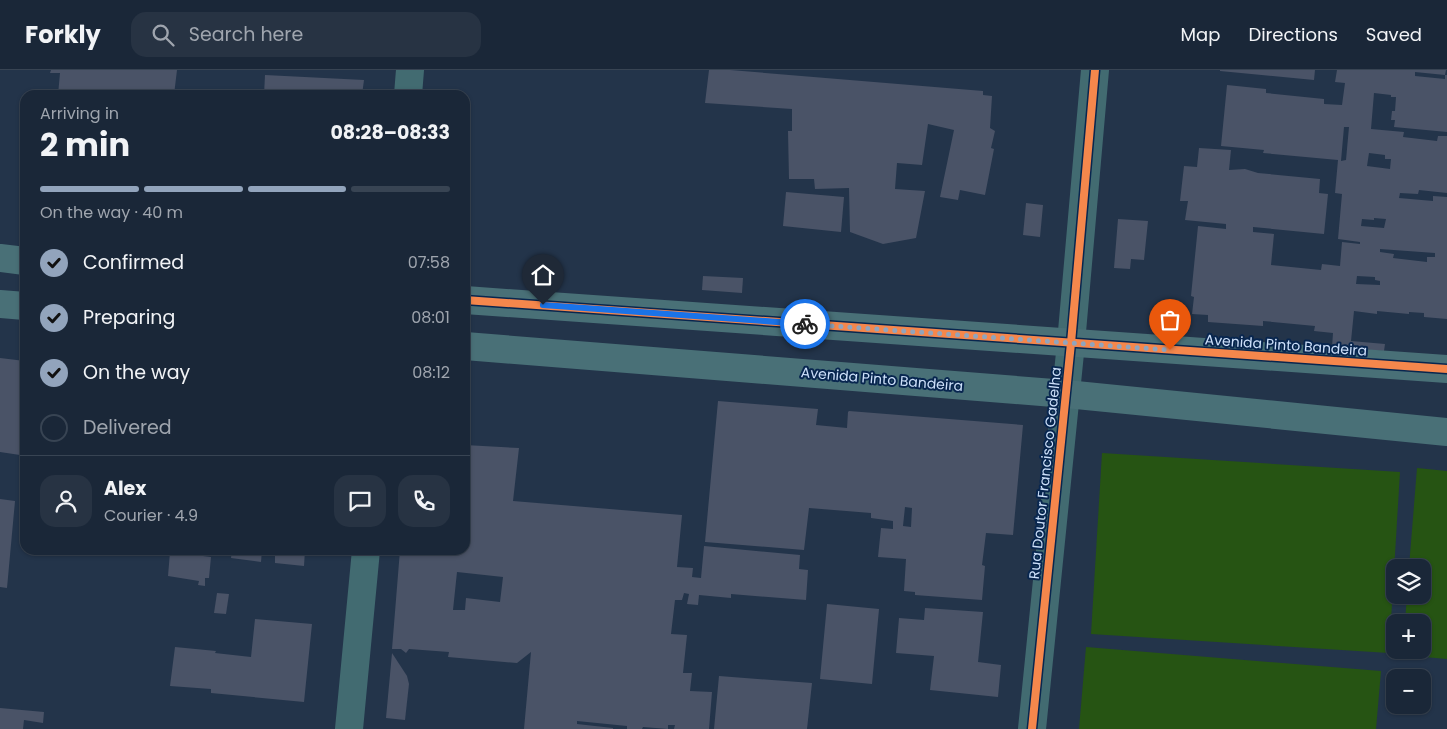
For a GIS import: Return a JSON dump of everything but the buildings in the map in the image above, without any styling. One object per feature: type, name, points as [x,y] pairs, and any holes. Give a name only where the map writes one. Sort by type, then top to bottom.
[{"type":"main road","points":[[0,258],[20,260]]},
{"type":"main road","name":"Avenida Pinto Bandeira","points":[[470,300],[1447,369]]},
{"type":"main road","points":[[0,304],[20,306]]},
{"type":"main road","name":"Avenida Pinto Bandeira","points":[[470,346],[1066,394],[1447,432]]},
{"type":"street","points":[[408,90],[410,70]]},
{"type":"street","name":"Rua Doutor Francisco Gadelha","points":[[1032,729],[1071,343],[1095,70]]},
{"type":"street","points":[[349,729],[366,555]]},
{"type":"green space","points":[[1102,453],[1400,472],[1395,559],[1386,559],[1386,604],[1392,604],[1391,614],[1386,614],[1386,653],[1091,634]]},
{"type":"green space","points":[[1417,468],[1447,471],[1447,659],[1431,658],[1431,614],[1406,614],[1406,604],[1431,604],[1431,559],[1410,559]]},
{"type":"green space","points":[[1086,647],[1381,671],[1376,729],[1079,729]]},
{"type":"cycle path","points":[[1032,729],[1071,343],[1095,70]]},
{"type":"cycle path","points":[[470,300],[1447,369]]},
{"type":"way so far","points":[[805,324],[1170,350]]},
{"type":"route","points":[[543,305],[805,324]]}]
